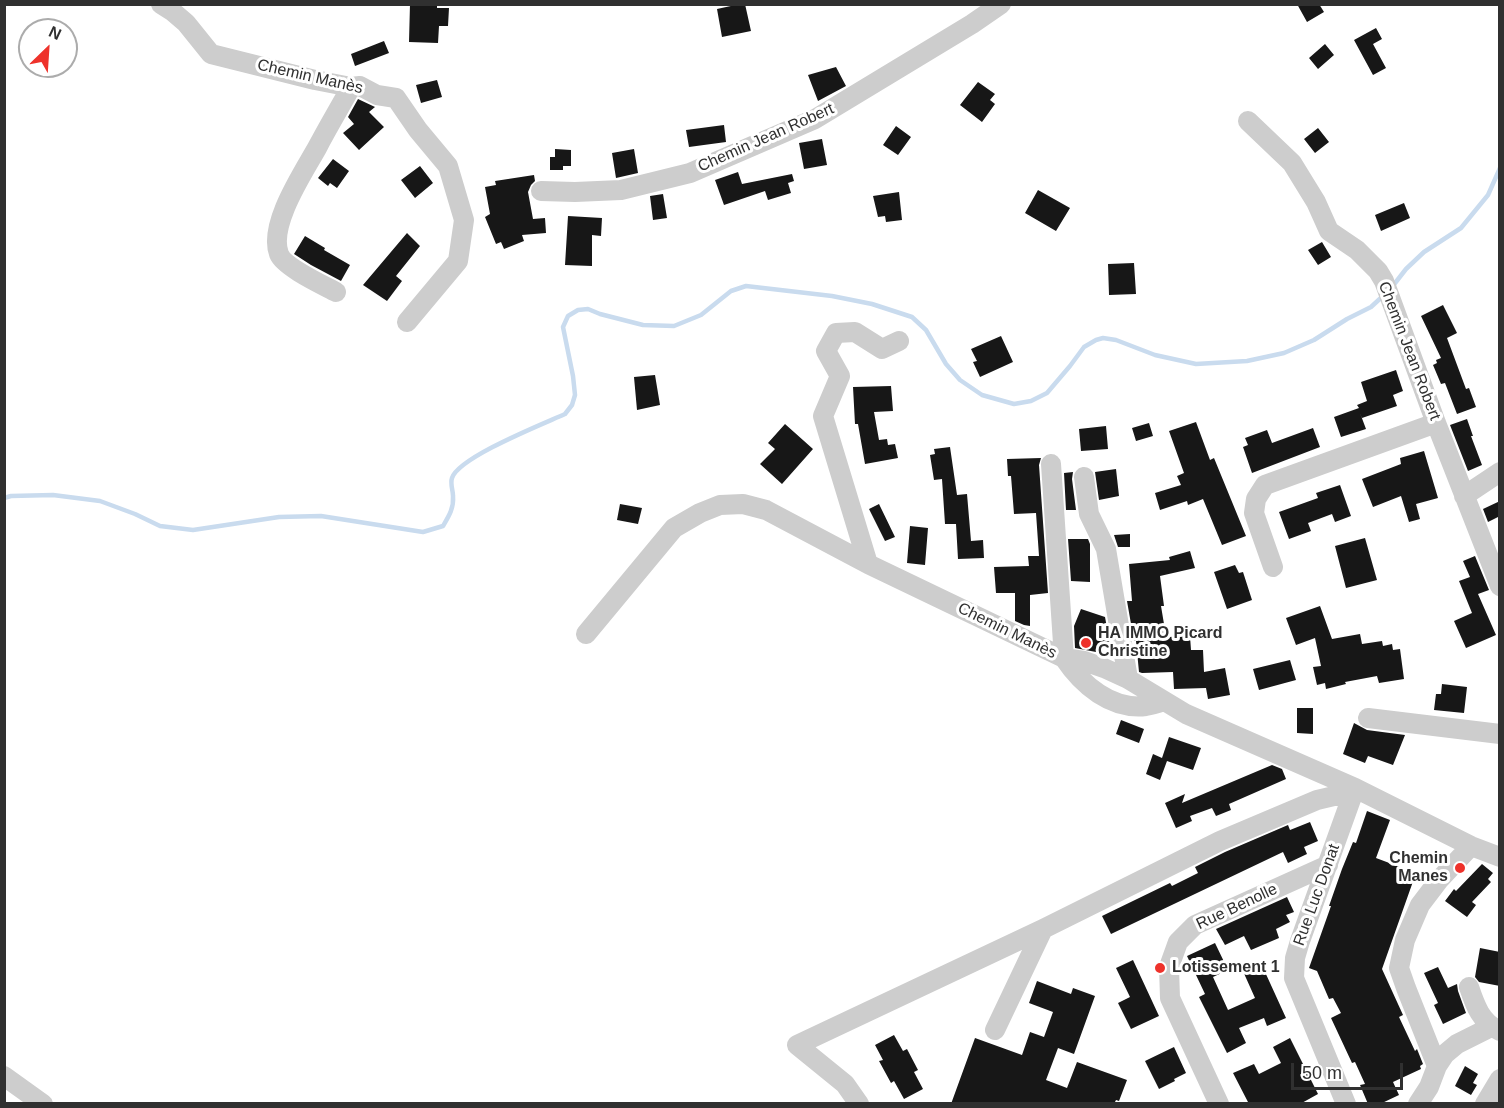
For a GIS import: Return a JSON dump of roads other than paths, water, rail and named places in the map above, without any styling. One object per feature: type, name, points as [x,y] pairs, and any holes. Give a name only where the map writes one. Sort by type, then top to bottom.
[{"type":"street","name":"Chemin Manès","points":[[161,4],[186,23],[211,54],[396,98],[418,130],[448,165],[464,220],[458,261],[407,322]]},
{"type":"street","name":"Chemin Jean Robert","points":[[541,191],[621,190],[690,172],[815,119],[1001,4]]},
{"type":"street","points":[[336,292],[286,264],[279,255],[277,243],[282,214],[288,198],[356,87]]},
{"type":"street","name":"Chemin Jean Robert","points":[[1248,121],[1292,163],[1316,202],[1329,231],[1357,250],[1378,271],[1384,281],[1436,423],[1500,586]]},
{"type":"street","points":[[868,564],[823,416],[840,376],[826,351],[836,333],[855,332],[882,349],[899,341]]},
{"type":"street","points":[[1273,567],[1254,513],[1256,499],[1265,485],[1436,423]]},
{"type":"street","points":[[1051,464],[1064,658],[1080,679],[1106,699],[1131,706],[1145,706],[1164,701]]},
{"type":"street","points":[[1464,496],[1500,472]]},
{"type":"street","points":[[1084,477],[1089,514],[1106,549],[1128,679]]},
{"type":"street","name":"Chemin Manès","points":[[586,633],[674,528],[720,505],[743,504],[766,510],[868,564],[1064,658],[1104,668],[1128,679],[1186,714],[1471,846],[1500,857]]},
{"type":"street","points":[[1368,718],[1500,734]]},
{"type":"street","points":[[859,1104],[845,1084],[797,1045],[1042,929],[1220,841],[1317,800],[1354,791]]},
{"type":"street","name":"Rue Luc Donat","points":[[1346,1104],[1294,978],[1295,958],[1354,791]]},
{"type":"street","points":[[1437,1066],[1399,968],[1405,940],[1420,905],[1439,880],[1471,846]]},
{"type":"street","name":"Rue Benolle","points":[[1219,1104],[1170,998],[1169,967],[1178,942],[1195,925],[1328,865]]},
{"type":"street","points":[[995,1030],[1042,929]]},
{"type":"street","points":[[1418,1104],[1445,1054],[1458,1044],[1495,1029],[1477,1009],[1469,987]]},
{"type":"street","points":[[4,1076],[43,1104]]},
{"type":"street","points":[[1485,1104],[1500,1079]]},
{"type":"waterway","points":[[1392,287],[1406,269],[1424,252],[1461,228],[1488,195],[1500,168]]},
{"type":"waterway","points":[[4,498],[53,495],[100,501],[160,526],[193,530],[279,517],[321,516],[423,532],[443,526],[452,508],[451,480],[458,470],[485,451],[565,414],[572,405],[575,395],[573,376],[563,327],[568,316],[578,310],[588,309],[643,325],[674,326],[701,315],[731,291],[746,286],[832,296],[872,304],[912,317],[926,330],[946,364],[960,380],[982,395],[1014,404],[1031,401],[1047,393],[1084,347],[1096,340],[1103,338],[1116,340],[1155,355],[1196,364],[1247,361],[1284,353],[1314,340],[1371,307],[1384,295]]},
{"type":"place","name":"HA IMMO Picard Christine","points":[[1086,643]]},
{"type":"place","name":"Chemin Manes","points":[[1460,868]]},
{"type":"place","name":"Lotissement 1","points":[[1160,968]]}]
